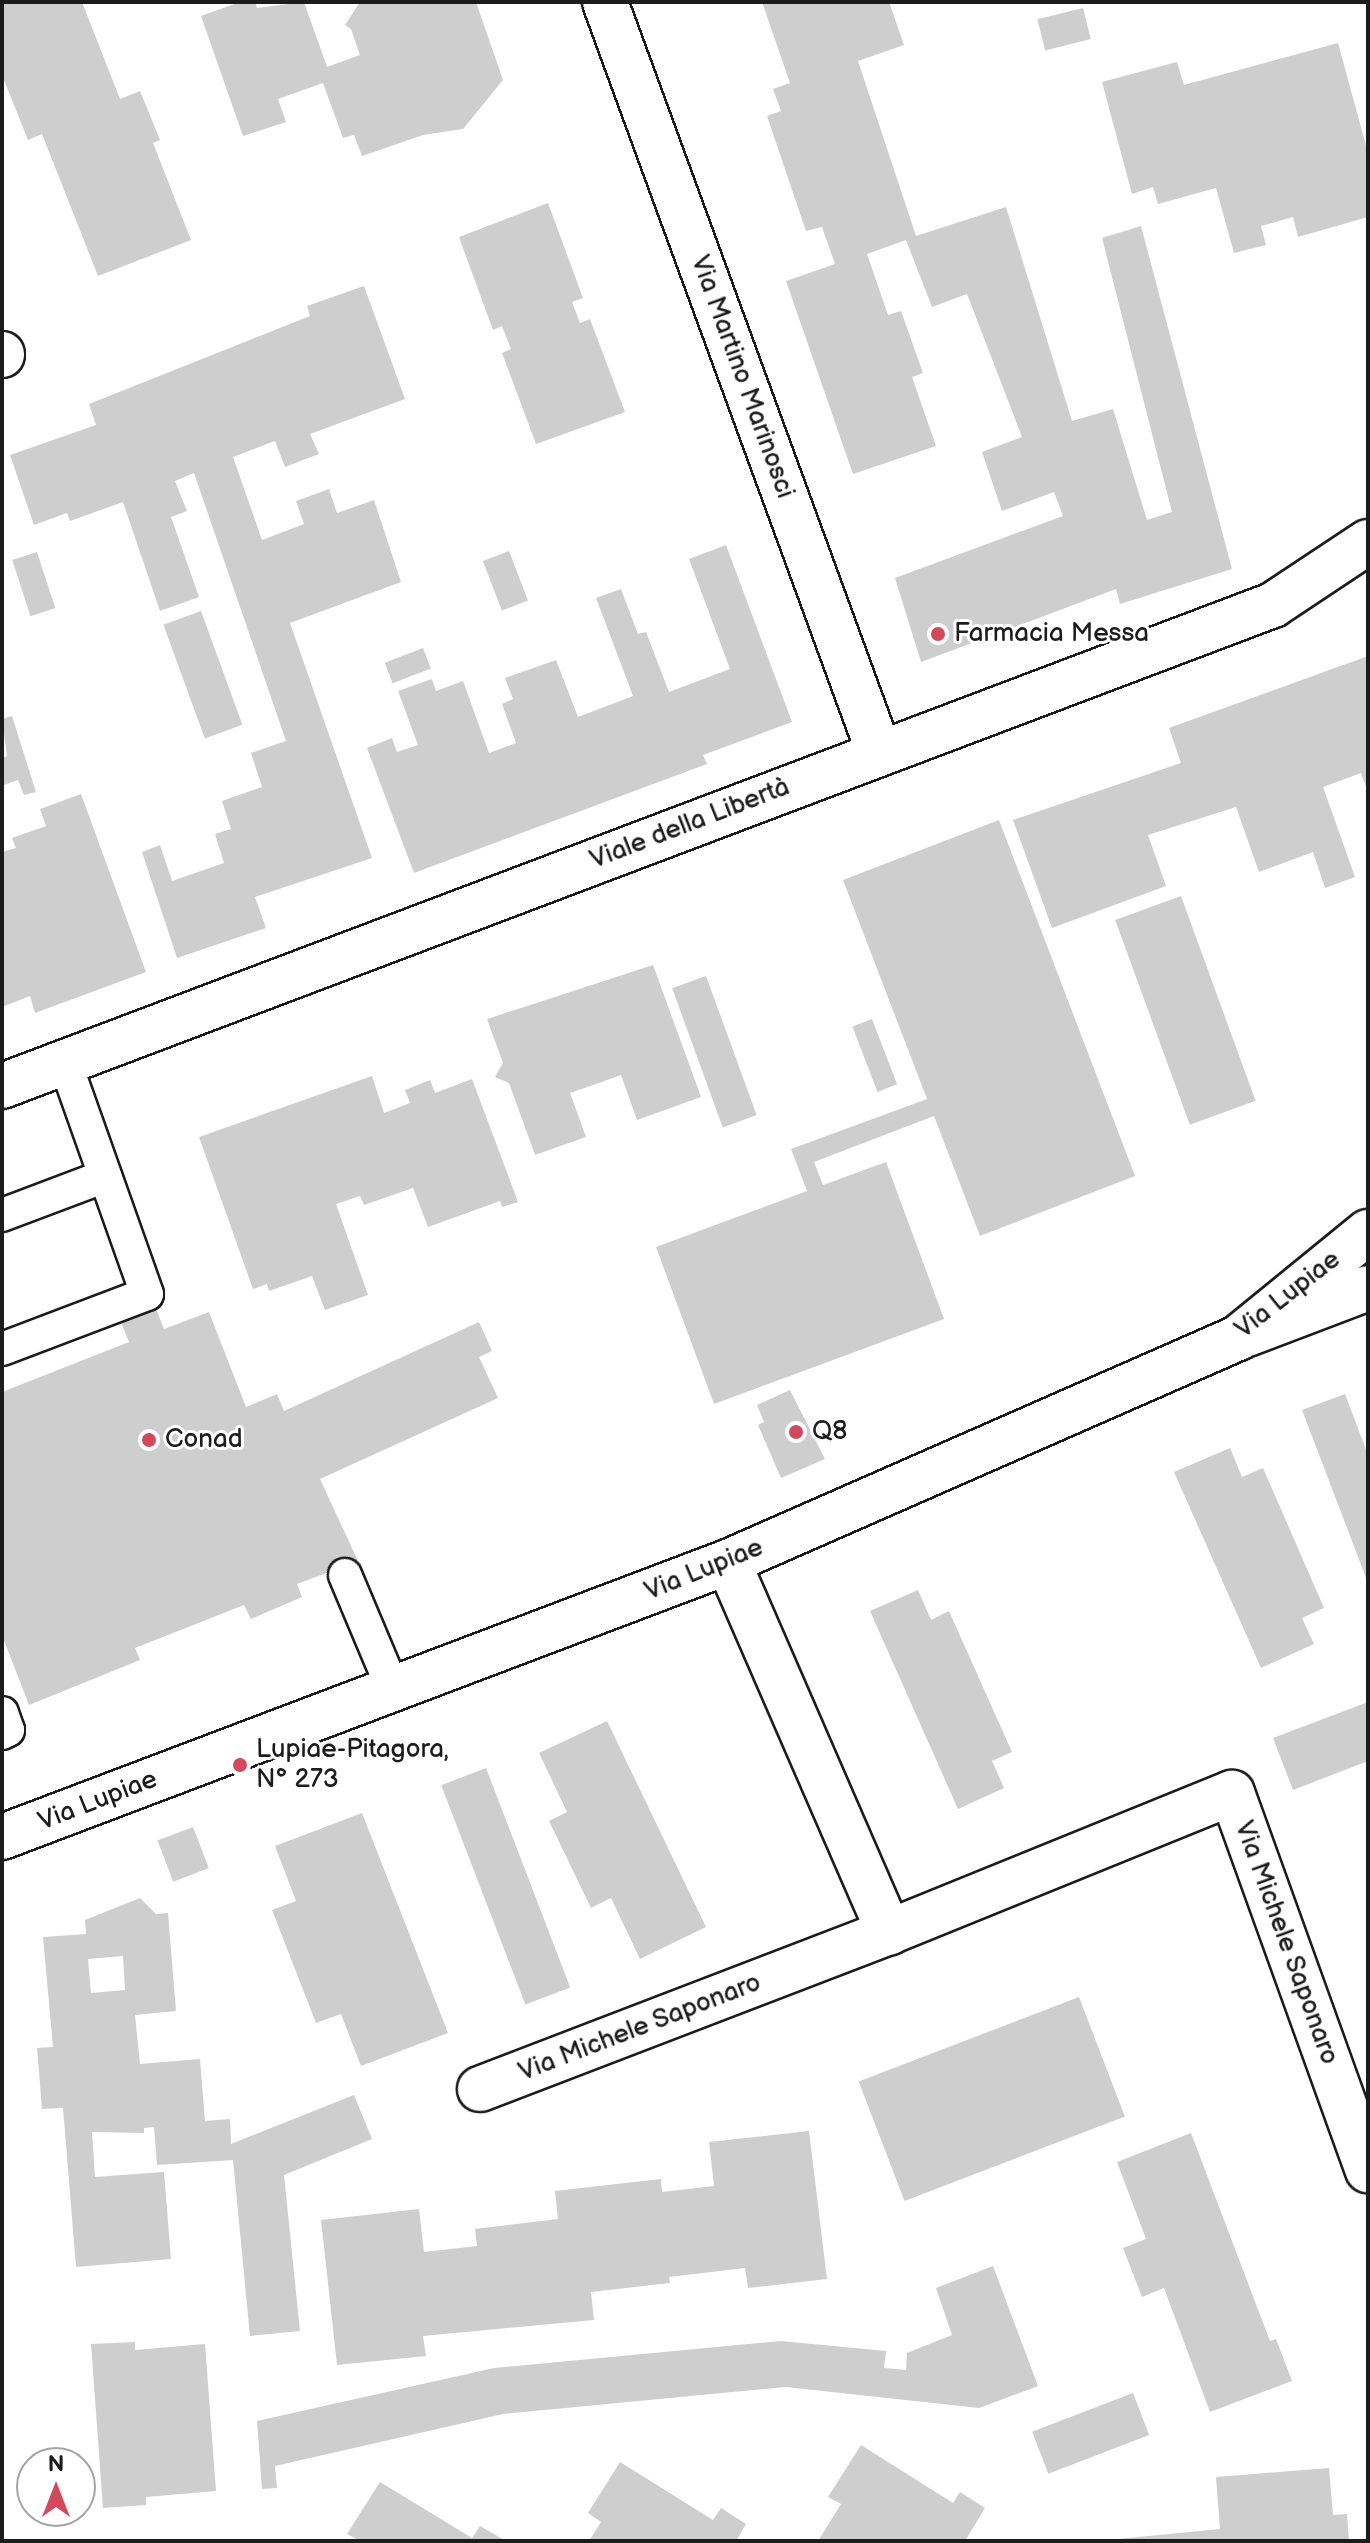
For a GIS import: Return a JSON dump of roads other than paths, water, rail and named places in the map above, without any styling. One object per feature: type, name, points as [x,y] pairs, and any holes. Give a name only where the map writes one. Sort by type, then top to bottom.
[{"type":"street","name":"Via Martino Marinosci","points":[[605,2],[879,752]]},
{"type":"street","name":"Viale della Libertà","points":[[2,1086],[1273,605],[1368,542]]},
{"type":"street","name":"Via Lupiae","points":[[2,1837],[728,1562],[1238,1338],[1368,1232]]},
{"type":"street","points":[[1238,1338],[1368,1288]]},
{"type":"street","points":[[728,1562],[889,1932]]},
{"type":"street","name":"Via Michele Saponaro","points":[[480,2089],[889,1932],[1232,1793],[1368,2170]]},
{"type":"lane","points":[[2,1349],[147,1294],[65,1062]]},
{"type":"lane","points":[[2,1215],[105,1176]]},
{"type":"lane","points":[[345,1575],[393,1689]]},
{"type":"lane","points":[[2,1713],[8,1730],[2,1733]]},
{"type":"place","name":"Farmacia Messa","points":[[938,634]]},
{"type":"place","name":"Q8","points":[[796,1432]]},
{"type":"place","name":"Conad","points":[[149,1440]]},
{"type":"place","name":"Lupiae-Pitagora, N° 273","points":[[240,1765]]}]
